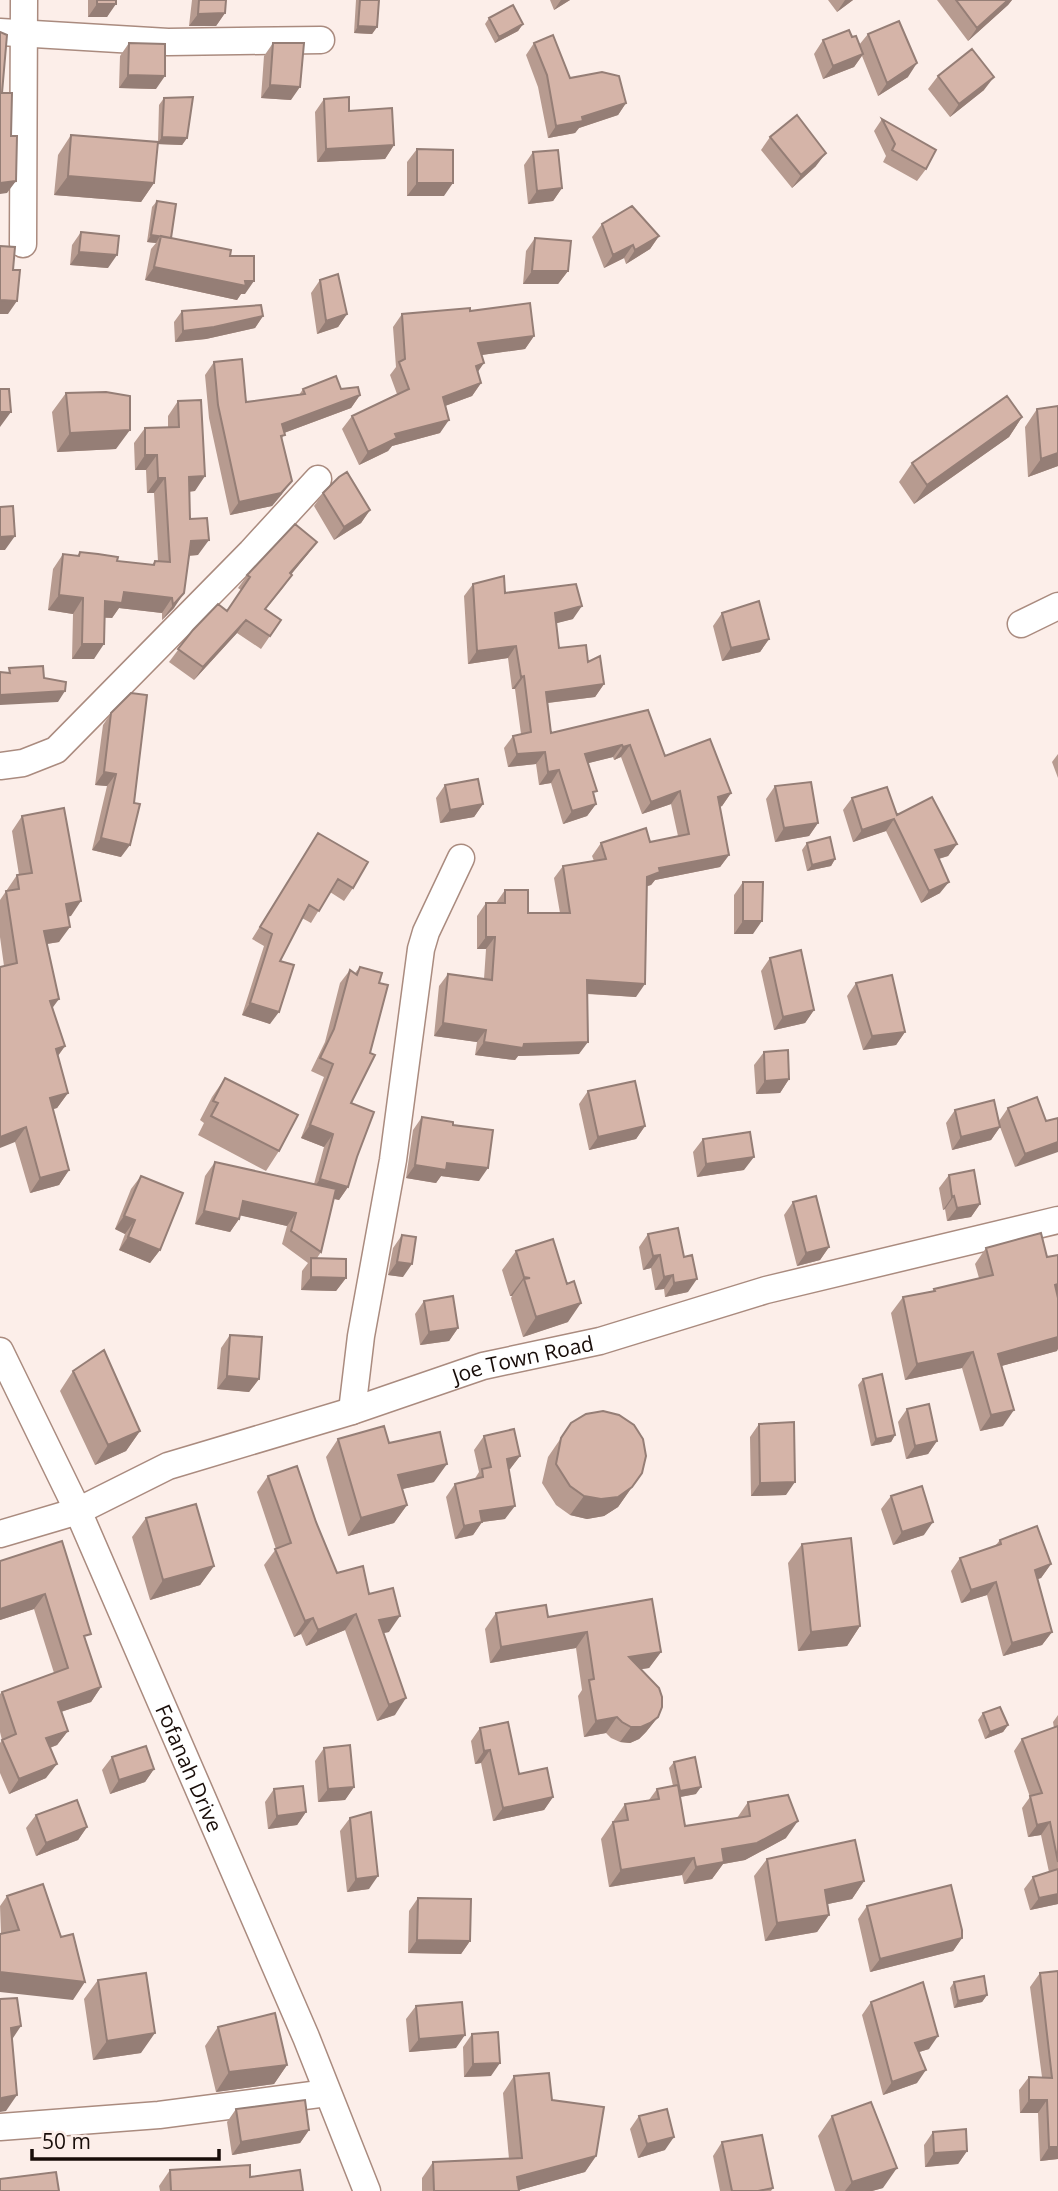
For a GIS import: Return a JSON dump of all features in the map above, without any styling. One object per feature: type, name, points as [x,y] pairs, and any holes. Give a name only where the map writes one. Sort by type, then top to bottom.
[{"type":"street","points":[[23,244],[12,33],[24,0]]},
{"type":"street","points":[[12,33],[168,42],[321,40]]},
{"type":"street","points":[[0,766],[23,763],[56,750],[241,562],[318,479]]},
{"type":"street","points":[[1021,624],[1058,606]]},
{"type":"street","points":[[352,1411],[361,1336],[393,1160],[421,949],[426,932],[461,858]]},
{"type":"street","name":"Joe Town Road","points":[[0,1534],[78,1511],[168,1466],[352,1411],[484,1366],[600,1341],[766,1290],[1058,1220]]},
{"type":"street","name":"Fofanah Drive","points":[[0,1351],[78,1511],[306,2037],[367,2191]]},
{"type":"street","points":[[0,2127],[159,2115],[327,2093]]},
{"type":"building","points":[[97,0],[116,0],[116,4],[97,4]]},
{"type":"building","points":[[199,0],[226,0],[225,13],[198,14]]},
{"type":"building","points":[[360,0],[379,0],[377,27],[358,26]]},
{"type":"building","points":[[956,0],[1008,0],[977,28]]},
{"type":"building","points":[[513,5],[523,24],[499,37],[489,18]]},
{"type":"building","points":[[899,21],[917,63],[887,83],[868,34]]},
{"type":"building","points":[[849,30],[852,37],[856,36],[863,54],[833,66],[823,40]]},
{"type":"building","points":[[0,32],[7,35],[2,93],[12,93],[11,136],[17,136],[16,181],[0,183]]},
{"type":"building","points":[[553,35],[570,78],[602,72],[619,76],[626,103],[582,117],[583,121],[556,126],[547,75],[534,43]]},
{"type":"building","points":[[129,43],[165,44],[165,76],[128,75]]},
{"type":"building","points":[[273,43],[304,43],[300,87],[270,85]]},
{"type":"building","points":[[972,49],[994,77],[959,104],[938,76]]},
{"type":"building","points":[[193,97],[187,138],[162,137],[164,98]]},
{"type":"building","points":[[349,97],[349,111],[392,108],[394,145],[326,149],[324,99]]},
{"type":"building","points":[[797,115],[826,153],[801,175],[770,137]]},
{"type":"building","points":[[882,119],[936,150],[926,169],[892,150],[895,144]]},
{"type":"building","points":[[71,135],[158,142],[154,183],[68,176]]},
{"type":"building","points":[[417,149],[453,150],[453,183],[417,183]]},
{"type":"building","points":[[558,150],[562,188],[537,191],[533,152]]},
{"type":"building","points":[[157,201],[176,204],[171,238],[151,235]]},
{"type":"building","points":[[632,206],[659,236],[635,250],[633,245],[613,255],[602,224]]},
{"type":"building","points":[[81,232],[119,236],[117,255],[79,252]]},
{"type":"building","points":[[161,236],[231,250],[230,256],[254,256],[254,281],[245,281],[246,286],[154,267]]},
{"type":"building","points":[[535,238],[571,241],[568,271],[532,271]]},
{"type":"building","points":[[0,246],[15,247],[13,270],[20,270],[17,301],[0,300]]},
{"type":"building","points":[[338,274],[347,314],[326,321],[320,280]]},
{"type":"building","points":[[530,303],[534,336],[478,343],[484,363],[476,366],[481,383],[443,397],[449,420],[395,434],[397,438],[368,452],[352,416],[409,389],[399,362],[405,359],[402,314],[470,308],[470,311]]},
{"type":"building","points":[[261,305],[263,316],[183,331],[182,311]]},
{"type":"building","points":[[242,359],[246,402],[305,394],[303,389],[336,376],[341,389],[358,387],[360,395],[282,424],[285,435],[281,436],[292,481],[281,493],[239,502],[218,405],[214,362]]},
{"type":"building","points":[[0,389],[9,389],[11,412],[0,412]]},
{"type":"building","points":[[106,392],[130,396],[130,430],[70,433],[66,393]]},
{"type":"building","points":[[1007,396],[1022,417],[927,485],[912,463]]},
{"type":"building","points":[[201,400],[205,476],[189,477],[190,519],[207,518],[209,540],[191,541],[184,593],[173,605],[172,598],[124,592],[122,603],[105,601],[104,644],[82,644],[83,598],[59,595],[63,554],[98,554],[118,557],[117,561],[154,565],[155,561],[170,562],[165,478],[158,478],[157,455],[145,455],[145,428],[179,427],[178,401]]},
{"type":"building","points":[[1058,406],[1058,453],[1041,459],[1037,409]]},
{"type":"building","points":[[347,472],[370,510],[344,527],[323,493]]},
{"type":"building","points":[[13,506],[15,536],[0,537],[0,507]]},
{"type":"building","points":[[295,524],[317,542],[290,573],[292,575],[265,609],[281,620],[270,636],[246,620],[203,667],[178,649],[218,604],[227,611],[250,577],[247,575]]},
{"type":"building","points":[[504,576],[505,593],[576,584],[582,606],[555,613],[559,648],[586,645],[588,662],[600,656],[604,684],[546,692],[551,733],[648,710],[665,756],[710,739],[731,793],[718,797],[729,855],[659,868],[660,872],[647,877],[645,984],[587,980],[588,1042],[524,1044],[523,1048],[484,1042],[486,1030],[443,1023],[448,974],[492,980],[495,937],[486,937],[486,903],[505,903],[505,890],[528,890],[528,913],[570,913],[563,866],[606,859],[601,843],[646,828],[650,842],[689,834],[680,791],[651,802],[630,745],[585,754],[597,791],[593,792],[596,804],[572,811],[559,770],[548,772],[545,752],[517,754],[513,736],[531,732],[524,676],[521,677],[516,646],[477,651],[473,584]]},
{"type":"building","points":[[759,601],[769,639],[731,648],[722,613]]},
{"type":"building","points":[[43,666],[44,678],[66,682],[65,691],[0,695],[0,672],[10,673],[9,668]]},
{"type":"building","points":[[131,693],[147,695],[134,803],[140,804],[130,845],[101,838],[116,774],[104,772],[111,713]]},
{"type":"building","points":[[478,779],[483,804],[450,810],[445,785]]},
{"type":"building","points":[[811,782],[818,823],[784,828],[775,786]]},
{"type":"building","points":[[887,787],[897,815],[932,797],[957,844],[935,850],[949,882],[929,891],[894,819],[862,830],[852,798]]},
{"type":"building","points":[[64,808],[81,901],[66,904],[70,927],[44,931],[59,999],[50,1001],[65,1046],[56,1049],[68,1093],[50,1098],[69,1170],[40,1178],[26,1127],[0,1137],[0,967],[17,963],[6,891],[19,889],[17,875],[32,873],[22,816]]},
{"type":"building","points":[[318,833],[368,862],[353,888],[338,879],[319,911],[309,905],[280,961],[294,965],[279,1012],[250,1003],[272,934],[260,927]]},
{"type":"building","points":[[830,837],[835,859],[812,865],[807,843]]},
{"type":"building","points":[[743,882],[763,882],[762,921],[743,921]]},
{"type":"building","points":[[801,950],[814,1010],[783,1017],[770,958]]},
{"type":"building","points":[[360,967],[382,973],[379,983],[388,985],[370,1053],[375,1055],[351,1103],[374,1112],[348,1187],[320,1179],[333,1134],[310,1125],[333,1064],[320,1058],[334,1029],[350,970],[357,975]]},
{"type":"building","points":[[892,975],[905,1032],[872,1036],[856,983]]},
{"type":"building","points":[[788,1050],[789,1079],[765,1081],[764,1052]]},
{"type":"building","points":[[225,1078],[298,1115],[279,1151],[211,1116],[218,1103],[213,1101]]},
{"type":"building","points":[[635,1081],[645,1126],[598,1137],[588,1091]]},
{"type":"building","points":[[1037,1097],[1046,1121],[1058,1118],[1058,1142],[1025,1154],[1008,1108]]},
{"type":"building","points":[[994,1100],[1000,1127],[961,1137],[955,1110]]},
{"type":"building","points":[[422,1117],[453,1122],[453,1125],[493,1130],[488,1168],[447,1163],[446,1170],[415,1165]]},
{"type":"building","points":[[750,1132],[754,1157],[706,1164],[703,1139]]},
{"type":"building","points":[[215,1162],[336,1189],[321,1252],[291,1231],[296,1213],[243,1201],[239,1219],[204,1211]]},
{"type":"building","points":[[974,1170],[980,1204],[957,1208],[954,1196],[952,1197],[949,1175]]},
{"type":"building","points":[[141,1176],[183,1193],[160,1250],[128,1237],[135,1220],[124,1216]]},
{"type":"building","points":[[816,1196],[829,1247],[806,1253],[793,1202]]},
{"type":"building","points":[[678,1228],[684,1257],[692,1255],[697,1279],[674,1283],[673,1275],[664,1277],[660,1255],[653,1256],[648,1234]]},
{"type":"building","points":[[1041,1233],[1047,1257],[1058,1255],[1058,1284],[1055,1285],[1058,1298],[1058,1337],[998,1354],[1014,1410],[991,1415],[973,1352],[917,1364],[903,1297],[993,1275],[986,1248]]},
{"type":"building","points":[[402,1235],[416,1237],[412,1264],[397,1262]]},
{"type":"building","points":[[553,1239],[567,1284],[574,1281],[581,1303],[536,1317],[524,1279],[530,1278],[524,1277],[516,1251]]},
{"type":"building","points":[[311,1258],[346,1259],[346,1278],[311,1277]]},
{"type":"building","points":[[453,1296],[458,1328],[429,1332],[424,1301]]},
{"type":"building","points":[[230,1335],[262,1337],[259,1379],[227,1376]]},
{"type":"building","points":[[104,1350],[140,1431],[108,1445],[73,1371]]},
{"type":"building","points":[[882,1374],[895,1435],[876,1439],[863,1379]]},
{"type":"building","points":[[929,1404],[937,1441],[915,1446],[907,1409]]},
{"type":"building","points":[[603,1411],[619,1415],[634,1425],[643,1439],[646,1456],[642,1473],[632,1487],[618,1497],[601,1499],[584,1496],[570,1486],[556,1464],[561,1438],[571,1423],[586,1414]]},
{"type":"building","points":[[794,1422],[795,1482],[760,1483],[759,1424]]},
{"type":"building","points":[[384,1426],[389,1443],[440,1432],[447,1464],[398,1475],[407,1505],[361,1518],[338,1439]]},
{"type":"building","points":[[514,1429],[520,1456],[507,1459],[515,1506],[480,1511],[482,1522],[464,1526],[455,1484],[483,1477],[482,1469],[491,1467],[484,1436]]},
{"type":"building","points":[[297,1466],[337,1573],[363,1566],[369,1594],[393,1588],[400,1616],[379,1620],[406,1698],[389,1705],[356,1614],[318,1630],[313,1618],[305,1621],[275,1549],[291,1543],[268,1476]]},
{"type":"building","points":[[922,1486],[933,1522],[902,1532],[891,1496]]},
{"type":"building","points":[[196,1504],[214,1566],[163,1580],[146,1518]]},
{"type":"building","points":[[1037,1526],[1051,1564],[1035,1570],[1052,1632],[1012,1643],[996,1582],[971,1590],[960,1558],[1001,1544],[1000,1540]]},
{"type":"building","points":[[851,1538],[860,1626],[811,1632],[802,1544]]},
{"type":"building","points":[[62,1541],[91,1634],[84,1636],[101,1687],[58,1702],[68,1731],[46,1738],[57,1764],[19,1779],[2,1740],[16,1734],[2,1692],[68,1668],[45,1594],[0,1609],[0,1561]]},
{"type":"building","points":[[652,1599],[661,1652],[629,1657],[659,1688],[662,1707],[658,1717],[641,1727],[631,1727],[617,1717],[596,1721],[589,1680],[594,1679],[587,1632],[501,1647],[496,1613],[546,1605],[548,1617]]},
{"type":"building","points":[[1000,1707],[1008,1725],[990,1732],[983,1713]]},
{"type":"building","points":[[508,1722],[519,1774],[547,1768],[553,1797],[503,1808],[490,1750],[484,1751],[480,1728]]},
{"type":"building","points":[[1058,1726],[1058,1862],[1050,1822],[1037,1825],[1030,1796],[1042,1793],[1022,1739]]},
{"type":"building","points":[[350,1745],[354,1787],[328,1789],[324,1748]]},
{"type":"building","points":[[146,1746],[154,1769],[119,1780],[112,1757]]},
{"type":"building","points":[[695,1757],[701,1787],[680,1791],[674,1762]]},
{"type":"building","points":[[678,1785],[685,1826],[750,1816],[748,1802],[788,1795],[798,1821],[757,1843],[722,1849],[724,1862],[696,1867],[694,1858],[621,1870],[613,1822],[628,1820],[625,1804],[659,1799],[657,1789]]},
{"type":"building","points":[[303,1786],[306,1812],[277,1816],[274,1789]]},
{"type":"building","points":[[77,1800],[87,1827],[46,1843],[36,1815]]},
{"type":"building","points":[[371,1812],[378,1876],[356,1879],[350,1818]]},
{"type":"building","points":[[855,1840],[864,1881],[825,1890],[829,1915],[777,1923],[767,1859]]},
{"type":"building","points":[[1058,1869],[1058,1894],[1039,1898],[1033,1877]]},
{"type":"building","points":[[43,1884],[61,1937],[73,1934],[85,1982],[0,1972],[0,1934],[19,1930],[7,1896]]},
{"type":"building","points":[[951,1885],[962,1938],[880,1959],[867,1906]]},
{"type":"building","points":[[418,1898],[471,1899],[470,1941],[417,1940]]},
{"type":"building","points":[[1058,1971],[1058,2147],[1049,2147],[1047,2100],[1029,2100],[1029,2077],[1052,2078],[1040,1973]]},
{"type":"building","points":[[146,1973],[155,2033],[107,2041],[98,1980]]},
{"type":"building","points":[[984,1976],[987,1995],[958,2001],[954,1982]]},
{"type":"building","points":[[923,1982],[938,2036],[915,2043],[926,2070],[892,2082],[871,2002]]},
{"type":"building","points":[[17,1998],[21,2026],[11,2028],[17,2095],[2,2098],[0,2102],[0,1999]]},
{"type":"building","points":[[462,2002],[465,2035],[419,2039],[416,2006]]},
{"type":"building","points":[[275,2013],[287,2065],[229,2072],[218,2027]]},
{"type":"building","points":[[498,2032],[500,2063],[473,2064],[472,2034]]},
{"type":"building","points":[[549,2073],[552,2100],[604,2107],[596,2156],[517,2177],[519,2191],[434,2191],[433,2162],[522,2158],[514,2076]]},
{"type":"building","points":[[305,2100],[309,2130],[241,2142],[236,2109]]},
{"type":"building","points":[[871,2102],[897,2168],[852,2182],[832,2116]]},
{"type":"building","points":[[667,2109],[674,2137],[647,2144],[639,2116]]},
{"type":"building","points":[[966,2129],[967,2151],[934,2153],[933,2132]]},
{"type":"building","points":[[762,2135],[773,2188],[732,2191],[722,2142]]},
{"type":"building","points":[[250,2165],[250,2177],[300,2170],[303,2191],[171,2191],[170,2170]]},
{"type":"building","points":[[56,2172],[59,2191],[0,2191],[0,2179]]}]
